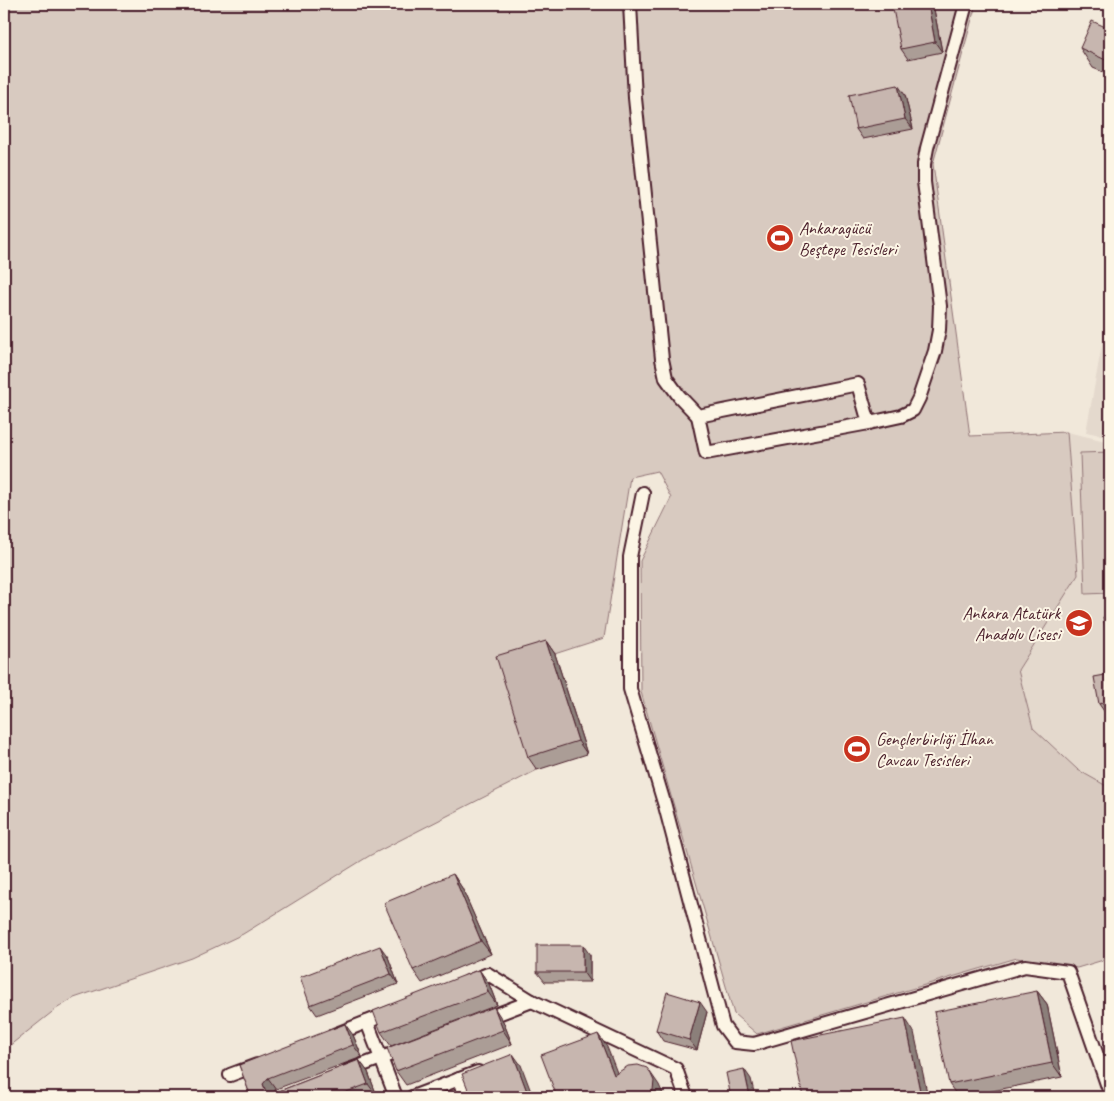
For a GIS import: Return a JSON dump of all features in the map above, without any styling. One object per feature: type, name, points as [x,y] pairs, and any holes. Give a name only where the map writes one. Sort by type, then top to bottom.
[{"type":"street","points":[[630,4],[635,98],[662,359],[666,378],[679,396],[698,416],[706,454],[869,424],[901,416],[913,410],[935,351],[939,330],[940,306],[924,182],[924,164],[966,4]]},
{"type":"street","points":[[698,416],[858,384],[869,424]]},
{"type":"street","points":[[643,493],[630,557],[630,689],[665,806],[723,1026],[735,1042],[754,1044],[1025,966],[1068,972],[1110,1090]]},
{"type":"street","points":[[460,985],[488,974],[532,1001],[676,1069],[686,1097]]},
{"type":"street","points":[[470,1024],[532,1001]]},
{"type":"street","points":[[322,1040],[404,1007]]},
{"type":"street","points":[[367,1022],[396,1097]]},
{"type":"street","points":[[335,1076],[417,1044]]},
{"type":"street","points":[[230,1075],[267,1061]]},
{"type":"street","points":[[412,1097],[493,1066]]},
{"type":"street","points":[[459,1080],[465,1097]]},
{"type":"shaded area","points":[[4,4],[976,4],[933,164],[970,436],[1067,432],[1078,575],[1018,670],[1033,728],[1078,770],[1110,788],[1110,958],[1077,968],[1017,958],[757,1034],[734,1014],[641,692],[640,561],[671,498],[657,471],[630,477],[604,638],[505,670],[537,770],[369,856],[243,934],[192,958],[74,998],[56,1009],[4,1050]]},
{"type":"shaded area","points":[[1110,301],[1110,437],[1086,432]]},
{"type":"shaded area","name":"Ankara Atatürk Anadolu Lisesi","points":[[1067,432],[1110,442],[1110,788],[1078,770],[1033,728],[1018,670],[1078,575]]},
{"type":"shaded area","points":[[1110,452],[1110,593],[1085,594],[1080,453]]},
{"type":"building","points":[[892,4],[928,4],[935,42],[901,49]]},
{"type":"building","points":[[1092,21],[1110,29],[1110,62],[1080,48]]},
{"type":"building","points":[[898,85],[905,119],[856,129],[849,95]]},
{"type":"building","points":[[1110,594],[1110,615],[1106,595]]},
{"type":"building","points":[[1110,615],[1110,634],[1107,635],[1103,617]]},
{"type":"building","points":[[546,641],[578,741],[528,757],[496,656]]},
{"type":"building","points":[[1110,671],[1110,701],[1099,704],[1094,677],[1105,675],[1105,672]]},
{"type":"building","points":[[453,874],[481,941],[413,970],[384,903]]},
{"type":"building","points":[[537,945],[583,945],[583,972],[537,972]]},
{"type":"building","points":[[380,946],[391,974],[310,1005],[300,977]]},
{"type":"building","points":[[478,970],[488,992],[381,1032],[373,1011]]},
{"type":"building","points":[[1037,991],[1052,1063],[949,1084],[934,1012]]},
{"type":"building","points":[[667,992],[700,1002],[689,1040],[656,1030]]},
{"type":"building","points":[[494,1007],[503,1030],[396,1071],[387,1048]]},
{"type":"building","points":[[905,1018],[921,1096],[803,1097],[791,1041]]},
{"type":"building","points":[[345,1024],[353,1045],[268,1078],[263,1084],[266,1092],[274,1093],[359,1060],[368,1084],[333,1097],[251,1097],[239,1065]]},
{"type":"building","points":[[598,1034],[614,1075],[628,1066],[638,1065],[647,1068],[654,1081],[653,1090],[648,1097],[557,1097],[541,1055]]},
{"type":"building","points":[[513,1054],[529,1097],[471,1097],[462,1074]]},
{"type":"building","points":[[744,1069],[750,1097],[731,1097],[726,1073]]},
{"type":"place","name":"Ankaragücü Beştepe Tesisleri","points":[[780,238]]},
{"type":"place","name":"Ankara Atatürk Anadolu Lisesi","points":[[1079,623]]},
{"type":"place","name":"Gençlerbirliği İlhan Cavcav Tesisleri","points":[[857,749]]}]
